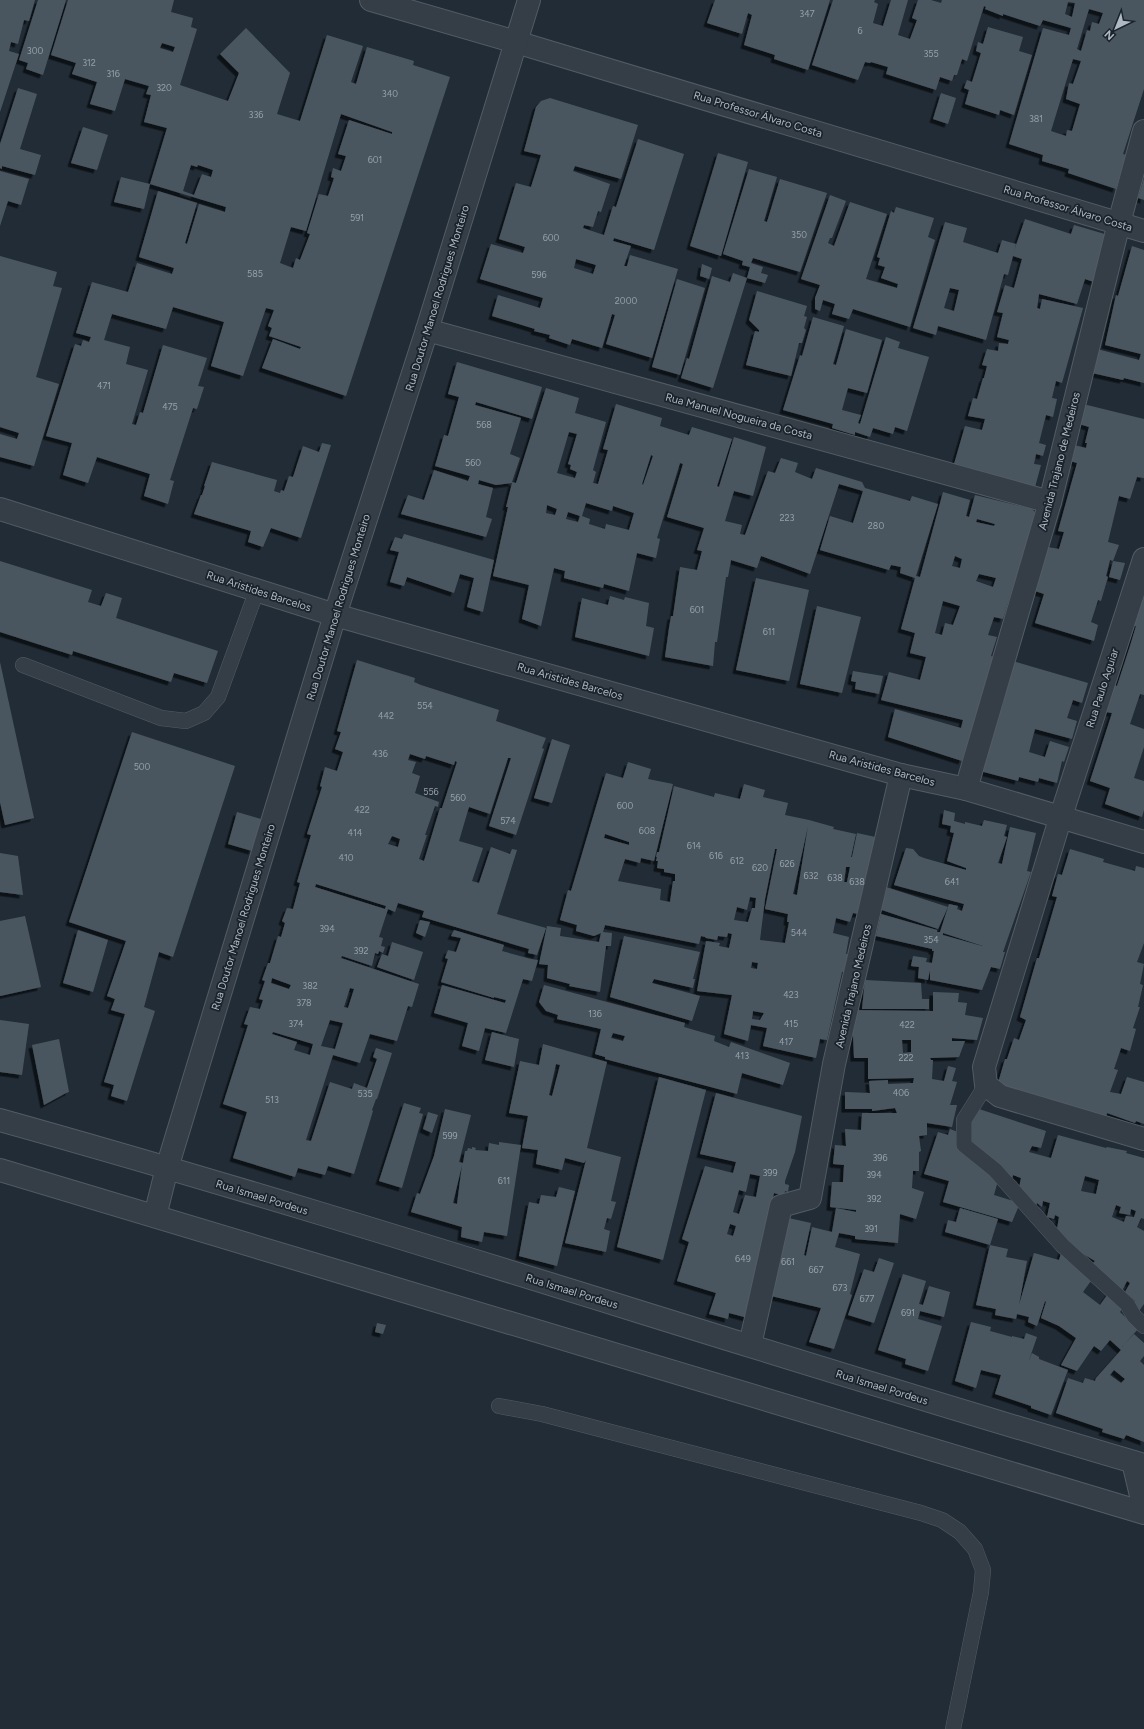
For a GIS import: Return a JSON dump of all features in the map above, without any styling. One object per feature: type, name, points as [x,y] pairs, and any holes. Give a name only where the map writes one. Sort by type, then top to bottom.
[{"type":"street","name":"Rua Professor Álvaro Costa","points":[[371,0],[516,42],[1144,231]]},
{"type":"street","name":"Rua Doutor Manoel Rodrigues Monteiro","points":[[154,1216],[167,1168],[335,615],[427,330],[529,0]]},
{"type":"street","name":"Avenida Trajano de Medeiros","points":[[966,789],[1050,502],[1119,223],[1144,131]]},
{"type":"street","name":"Rua Manuel Nogueira da Costa","points":[[427,330],[1050,502]]},
{"type":"street","name":"Rua Aristides Barcelos","points":[[0,509],[335,615],[901,775],[966,789],[1061,816],[1144,842]]},
{"type":"street","name":"Rua Paulo Aguiar","points":[[986,1085],[984,1067],[1061,816],[1144,559]]},
{"type":"street","name":"Avenida Trajano Medeiros","points":[[750,1345],[780,1206],[810,1198],[834,1064],[901,775]]},
{"type":"street","points":[[986,1085],[1000,1096],[1144,1139]]},
{"type":"street","name":"Rua Ismael Pordeus","points":[[0,1120],[167,1168],[750,1345],[886,1388],[1138,1463]]},
{"type":"street","points":[[0,1170],[1144,1513]]},
{"type":"street","points":[[1138,1463],[1144,1508]]},
{"type":"lane","points":[[23,665],[161,718],[186,720],[204,713],[218,697],[258,590]]},
{"type":"lane","points":[[986,1085],[964,1120],[964,1145],[995,1170],[1062,1245],[1127,1304],[1134,1316],[1144,1326]]},
{"type":"lane","points":[[499,1406],[542,1414],[921,1513],[942,1520],[960,1532],[975,1549],[983,1570],[982,1592],[953,1729]]},
{"type":"building","points":[[0,0],[35,0],[29,21],[24,20],[18,44],[11,42],[9,51],[19,54],[0,112]]},
{"type":"building","points":[[38,0],[66,0],[43,75],[26,69],[28,63],[19,60]]},
{"type":"building","points":[[68,0],[174,0],[171,12],[193,18],[191,27],[197,29],[180,85],[228,101],[239,73],[220,54],[246,28],[290,73],[277,114],[300,121],[327,35],[363,46],[351,82],[356,84],[367,47],[414,61],[413,65],[450,77],[346,396],[262,368],[273,339],[300,349],[301,347],[269,336],[272,328],[268,326],[274,310],[266,308],[243,376],[211,366],[224,322],[173,307],[166,329],[112,314],[104,340],[130,347],[126,364],[148,370],[132,424],[136,425],[140,412],[143,413],[163,345],[207,358],[198,386],[204,387],[197,409],[193,408],[170,480],[174,481],[168,504],[144,496],[150,474],[97,457],[88,483],[63,475],[72,443],[46,436],[75,344],[81,346],[83,340],[89,342],[91,337],[76,333],[92,282],[128,292],[137,263],[172,274],[174,268],[139,257],[158,191],[197,203],[185,243],[187,244],[199,204],[225,212],[226,207],[150,184],[167,128],[144,122],[151,95],[146,94],[149,86],[125,79],[115,111],[90,104],[97,82],[72,74],[76,63],[51,55]],"holes":[[[162,43],[175,47],[173,52],[160,48]],[[341,114],[392,132],[392,134],[349,120],[338,154],[346,156],[341,171],[333,168],[331,177],[334,178],[328,196],[319,194],[307,233],[310,234],[300,260],[296,258],[293,268],[280,263],[291,227],[306,231]],[[191,165],[197,167],[198,165],[213,170],[211,177],[202,174],[194,195],[183,191]]]},
{"type":"building","points":[[715,0],[830,0],[808,70],[774,59],[775,55],[744,45],[752,15],[748,13],[742,34],[707,23]]},
{"type":"building","points":[[833,0],[875,0],[874,2],[878,4],[873,23],[883,26],[891,0],[908,0],[898,35],[910,39],[917,20],[912,18],[918,0],[931,0],[941,3],[942,0],[1144,0],[1144,89],[1123,154],[1126,155],[1116,189],[1068,173],[1069,169],[1042,161],[1043,155],[1009,144],[1043,28],[1069,35],[1071,28],[1043,20],[1040,26],[1003,14],[1003,16],[985,9],[986,7],[984,6],[967,61],[962,59],[957,75],[954,75],[952,81],[940,77],[936,90],[886,74],[888,67],[871,62],[865,62],[858,80],[812,65]],"holes":[[[1068,2],[1075,3],[1072,17],[1065,14]],[[1089,9],[1103,13],[1099,24],[1092,22],[1090,31],[1087,30],[1081,51],[1077,49]],[[1073,59],[1081,61],[1073,84],[1069,83],[1066,99],[1080,104],[1072,131],[1067,130],[1066,136],[1051,131]]]},
{"type":"building","points":[[988,27],[1023,37],[1019,51],[1032,55],[1014,115],[1000,110],[999,115],[965,104],[969,90],[964,88],[967,80],[972,82],[981,53],[976,51],[978,42],[983,44]]},
{"type":"building","points":[[18,88],[37,94],[20,149],[41,155],[35,175],[2,166],[2,169],[0,168],[0,144]]},
{"type":"building","points":[[941,93],[956,98],[948,124],[933,119]]},
{"type":"building","points":[[550,98],[638,125],[621,179],[575,166],[573,171],[610,184],[601,212],[598,211],[593,227],[584,225],[583,228],[604,235],[613,206],[616,207],[638,139],[684,154],[654,250],[614,238],[613,241],[631,246],[624,266],[627,266],[630,255],[678,269],[652,358],[606,344],[615,315],[612,314],[602,348],[572,339],[570,345],[549,338],[550,335],[534,331],[535,329],[492,316],[498,295],[540,308],[543,298],[480,279],[491,244],[523,253],[525,247],[499,239],[516,183],[531,187],[541,155],[524,151],[536,107],[541,101]],"holes":[[[576,259],[596,265],[593,274],[574,268]]]},
{"type":"building","points":[[83,127],[108,135],[97,170],[71,163]]},
{"type":"building","points":[[718,153],[748,162],[721,256],[690,246]]},
{"type":"building","points":[[749,169],[777,177],[764,221],[767,222],[780,179],[827,193],[800,272],[753,258],[751,263],[763,267],[761,273],[768,275],[765,283],[747,278],[750,267],[742,265],[743,261],[723,254]]},
{"type":"building","points":[[0,171],[29,179],[21,205],[8,201],[0,226]]},
{"type":"building","points":[[121,177],[150,184],[144,209],[114,202]]},
{"type":"building","points":[[1144,178],[1144,200],[1138,198]]},
{"type":"building","points":[[830,195],[846,201],[832,238],[830,238],[828,243],[834,246],[850,202],[887,214],[866,279],[897,288],[898,284],[881,278],[885,267],[878,265],[880,258],[877,257],[891,211],[894,213],[896,207],[934,218],[928,237],[935,240],[910,327],[853,309],[849,319],[832,314],[835,304],[823,300],[820,311],[815,309],[815,298],[820,285],[801,279]]},
{"type":"building","points":[[1025,219],[1071,234],[1074,225],[1108,235],[1094,282],[1085,279],[1077,304],[1039,294],[1037,308],[1040,309],[1042,299],[1083,308],[1062,383],[1056,381],[1052,398],[1057,399],[1053,417],[1046,415],[1039,443],[1046,445],[1043,456],[1036,454],[1034,464],[1041,465],[1034,491],[952,471],[965,426],[982,430],[985,419],[968,416],[973,398],[977,399],[984,378],[987,366],[982,365],[987,349],[998,351],[999,343],[1008,344],[1009,340],[997,337],[1003,313],[997,312],[1005,285],[1014,288],[1022,259],[1013,256],[1008,275],[1004,274],[986,340],[938,326],[936,335],[913,328],[945,222],[967,228],[963,242],[998,253],[1002,240],[1016,244],[1014,251]],"holes":[[[950,288],[959,290],[954,311],[944,308]]]},
{"type":"building","points":[[1132,246],[1144,250],[1144,383],[1092,373],[1097,349],[1139,360],[1141,354],[1105,345],[1116,295],[1118,296]]},
{"type":"building","points":[[0,256],[57,272],[53,286],[62,288],[36,377],[59,384],[34,466],[0,457],[0,434],[17,439],[19,433],[0,427]]},
{"type":"building","points":[[702,264],[712,268],[709,279],[700,276]]},
{"type":"building","points":[[733,273],[747,278],[713,388],[681,378],[687,358],[689,359],[712,276],[730,282]]},
{"type":"building","points":[[677,279],[705,288],[680,375],[652,367]]},
{"type":"building","points":[[757,291],[807,306],[804,316],[807,317],[804,328],[806,330],[802,343],[799,343],[791,376],[746,365],[755,331],[759,332],[759,330],[749,320]]},
{"type":"building","points":[[813,317],[844,326],[833,364],[836,365],[846,329],[882,340],[867,393],[848,388],[842,410],[861,415],[858,423],[860,424],[886,337],[900,342],[898,348],[929,357],[907,431],[895,427],[893,434],[873,428],[870,437],[855,432],[855,435],[832,428],[833,424],[783,410],[800,355],[802,356]]},
{"type":"building","points":[[457,362],[542,387],[532,419],[476,402],[475,405],[521,418],[510,454],[520,458],[512,482],[516,483],[546,388],[579,398],[575,413],[606,422],[593,470],[596,472],[593,483],[598,484],[608,450],[603,449],[616,404],[662,418],[660,426],[689,435],[692,427],[732,439],[717,486],[719,487],[734,437],[766,447],[753,496],[734,491],[725,521],[742,525],[740,534],[745,535],[768,471],[775,473],[781,458],[798,463],[795,472],[812,479],[816,468],[862,482],[865,488],[910,501],[912,496],[938,504],[916,576],[920,577],[943,492],[970,500],[966,516],[969,517],[975,495],[1032,509],[1035,512],[1029,533],[1033,534],[1020,565],[1003,619],[994,617],[988,635],[997,637],[991,656],[997,658],[989,674],[962,761],[888,737],[895,709],[961,728],[963,720],[881,700],[889,672],[920,680],[926,657],[910,653],[915,633],[901,629],[915,578],[900,573],[901,567],[891,565],[889,570],[820,550],[830,516],[853,523],[863,491],[839,484],[810,574],[761,556],[757,568],[731,560],[728,577],[726,577],[717,642],[715,642],[713,666],[665,657],[680,567],[697,570],[702,551],[697,550],[704,528],[667,517],[683,464],[680,463],[657,538],[660,539],[656,558],[637,553],[629,591],[604,584],[603,588],[564,578],[565,571],[554,568],[541,626],[522,619],[529,585],[493,576],[512,483],[496,485],[479,480],[478,484],[493,488],[486,517],[492,519],[486,537],[401,514],[408,495],[424,500],[434,470],[468,481],[470,476],[435,466],[444,435],[448,436],[459,397],[448,394]],"holes":[[[569,432],[577,434],[568,464],[571,465],[570,469],[577,472],[575,478],[557,473]],[[651,455],[653,456],[643,485],[642,484]],[[586,503],[612,511],[613,506],[634,513],[629,530],[606,524],[605,529],[589,524],[590,519],[582,516]],[[547,505],[557,509],[555,515],[546,513]],[[568,512],[580,516],[578,522],[566,519]],[[977,519],[995,524],[994,526],[976,522]],[[955,556],[962,559],[960,568],[952,566]],[[979,574],[996,578],[993,587],[976,581]],[[943,601],[960,606],[953,625],[945,623],[942,635],[935,633]]]},
{"type":"building","points":[[1083,404],[1144,419],[1144,478],[1137,477],[1130,499],[1119,496],[1108,542],[1119,545],[1113,561],[1110,560],[1106,576],[1108,577],[1101,601],[1098,600],[1091,622],[1098,625],[1094,641],[1035,623],[1044,594],[1035,591],[1048,547],[1059,549],[1064,532],[1058,531],[1077,463],[1070,461],[1074,445],[1086,448],[1087,443],[1085,443],[1089,427],[1079,424]]},
{"type":"building","points":[[322,443],[331,445],[301,538],[271,528],[263,547],[248,542],[251,531],[194,514],[202,495],[212,462],[277,480],[274,491],[280,493],[281,490],[284,491],[289,476],[293,477],[303,446],[319,452]]},
{"type":"building","points":[[404,534],[494,560],[483,612],[467,607],[474,578],[460,574],[454,593],[407,577],[404,586],[390,582],[399,552],[390,550],[395,537],[402,539]]},
{"type":"building","points":[[0,561],[92,590],[88,602],[101,606],[106,593],[122,598],[116,618],[218,651],[207,683],[174,673],[171,682],[73,651],[72,655],[0,632]]},
{"type":"building","points":[[1113,561],[1125,563],[1120,580],[1109,577]]},
{"type":"building","points":[[756,578],[809,590],[789,681],[736,670]]},
{"type":"building","points":[[610,596],[624,600],[625,597],[649,603],[646,626],[654,628],[649,656],[575,637],[582,598],[608,605]]},
{"type":"building","points":[[1144,596],[1144,695],[1140,694],[1130,724],[1144,729],[1144,747],[1134,778],[1144,781],[1144,810],[1142,817],[1105,804],[1110,788],[1090,781],[1112,713],[1106,712],[1114,685],[1117,686]]},
{"type":"building","points":[[817,606],[861,617],[842,693],[800,684]]},
{"type":"building","points":[[357,660],[415,678],[414,682],[421,685],[499,710],[496,721],[546,738],[542,748],[544,749],[516,835],[489,826],[511,758],[508,758],[490,814],[469,807],[459,841],[483,848],[472,881],[479,883],[491,847],[510,854],[512,849],[517,850],[497,914],[546,928],[537,955],[528,953],[529,949],[422,917],[424,911],[398,903],[395,912],[388,909],[379,937],[383,938],[381,946],[385,947],[383,953],[379,951],[378,954],[375,953],[372,966],[342,956],[341,958],[419,984],[412,1007],[408,1006],[397,1041],[370,1034],[360,1063],[333,1055],[306,1140],[311,1141],[330,1082],[352,1089],[354,1083],[367,1088],[377,1059],[373,1057],[376,1048],[392,1053],[372,1110],[373,1111],[354,1174],[328,1166],[325,1175],[298,1168],[295,1177],[233,1158],[247,1112],[223,1104],[248,1025],[244,1024],[250,1007],[260,1009],[263,1000],[259,999],[265,981],[262,980],[268,963],[270,963],[278,936],[281,937],[285,923],[282,921],[287,908],[293,909],[300,883],[297,882],[311,835],[307,834],[322,787],[320,786],[325,767],[337,771],[343,752],[335,749],[341,732],[337,731]],"holes":[[[410,754],[425,759],[426,756],[454,765],[455,761],[457,762],[442,808],[440,808],[424,861],[419,859],[427,835],[425,835],[435,806],[438,807],[439,802],[415,793],[420,776],[412,773],[416,762],[408,760]],[[392,836],[400,839],[398,847],[388,844]],[[316,884],[386,906],[385,909],[315,887]],[[272,978],[291,985],[289,989],[271,983]],[[350,988],[354,989],[348,1008],[344,1007]],[[330,1020],[343,1023],[335,1049],[321,1046]],[[273,1032],[313,1044],[310,1055],[294,1050],[297,1042],[272,1034]]]},
{"type":"building","points":[[1009,660],[1088,683],[1082,703],[1073,700],[1067,718],[1077,721],[1072,739],[1035,729],[1029,752],[1045,757],[1050,741],[1069,747],[1064,762],[1062,761],[1057,783],[1039,778],[1038,782],[1019,777],[1018,781],[980,771],[987,744],[990,745],[1004,701],[999,699]]},
{"type":"building","points":[[0,662],[34,818],[5,825],[0,802]]},
{"type":"building","points":[[853,671],[883,676],[879,694],[855,689],[856,682],[851,681]]},
{"type":"building","points":[[132,732],[235,766],[173,957],[159,952],[144,1007],[155,1011],[127,1101],[111,1096],[114,1085],[104,1082],[125,1014],[111,1010],[115,999],[107,996],[126,941],[69,922]]},
{"type":"building","points":[[552,739],[570,745],[552,803],[534,798]]},
{"type":"building","points":[[628,762],[651,769],[648,779],[673,784],[654,861],[641,858],[640,863],[625,859],[618,881],[661,889],[660,900],[670,902],[673,881],[675,881],[675,874],[664,872],[664,869],[657,868],[658,861],[656,861],[674,786],[714,797],[715,793],[740,799],[744,784],[765,790],[763,797],[788,803],[785,815],[809,820],[834,827],[833,829],[856,834],[851,857],[857,833],[880,838],[863,915],[853,913],[850,922],[836,918],[833,933],[849,937],[846,954],[848,954],[845,972],[842,972],[827,1040],[820,1039],[816,1058],[763,1046],[767,1028],[751,1025],[748,1041],[724,1034],[732,995],[697,991],[706,941],[720,943],[719,946],[729,948],[732,934],[728,933],[727,937],[718,936],[717,940],[701,936],[699,944],[605,925],[603,932],[612,933],[611,946],[606,946],[600,992],[569,986],[570,984],[547,978],[548,965],[539,964],[547,926],[561,928],[560,936],[599,942],[601,933],[594,936],[576,931],[577,925],[560,920],[568,890],[571,891],[606,773],[623,778]],"holes":[[[808,826],[797,895],[793,894]],[[605,834],[629,842],[629,845],[604,838]],[[775,849],[777,849],[765,909],[788,914],[787,922],[789,922],[785,943],[760,940],[765,899]],[[846,867],[850,867],[847,882],[844,882]],[[750,897],[756,898],[755,908],[752,908],[748,922],[734,920],[737,907],[747,910]],[[752,962],[758,963],[757,969],[751,968]],[[753,1011],[764,1013],[760,1020],[752,1019]]]},
{"type":"building","points":[[944,810],[955,813],[954,821],[965,824],[965,822],[982,826],[984,820],[1007,825],[1004,836],[1007,837],[998,863],[1002,864],[1010,827],[1036,833],[1027,871],[1031,872],[1003,952],[1005,952],[1000,969],[991,967],[982,990],[930,980],[930,970],[928,980],[918,978],[919,967],[911,966],[913,956],[927,958],[926,962],[932,963],[934,951],[932,951],[932,949],[876,936],[881,914],[940,932],[949,904],[958,906],[957,909],[962,911],[964,904],[894,885],[906,848],[913,849],[919,856],[924,858],[966,870],[966,868],[947,861],[954,833],[950,832],[951,826],[942,824]],"holes":[[[943,933],[983,946],[943,935]]]},
{"type":"building","points":[[237,812],[261,819],[252,851],[228,844]]},
{"type":"building","points":[[1070,849],[1104,859],[1103,862],[1135,871],[1136,866],[1144,868],[1144,943],[1137,962],[1144,964],[1140,984],[1143,985],[1138,1007],[1140,1007],[1133,1028],[1136,1029],[1130,1051],[1121,1048],[1114,1069],[1118,1070],[1110,1092],[1121,1094],[1127,1077],[1144,1082],[1144,1124],[1136,1121],[1135,1123],[1107,1113],[1105,1121],[1009,1089],[1009,1087],[998,1083],[1005,1059],[1007,1059],[1014,1038],[1019,1040],[1026,1020],[1020,1017],[1057,897],[1052,896],[1058,874],[1062,875]]},
{"type":"building","points":[[0,853],[18,856],[23,895],[0,892]]},
{"type":"building","points":[[886,887],[948,907],[938,929],[879,909]]},
{"type":"building","points":[[25,916],[41,987],[0,996],[0,921]]},
{"type":"building","points":[[420,920],[430,922],[425,937],[416,933]]},
{"type":"building","points":[[78,930],[108,940],[93,992],[63,983]]},
{"type":"building","points":[[454,930],[504,945],[502,951],[538,960],[532,981],[523,979],[506,1033],[485,1028],[479,1051],[462,1046],[468,1023],[434,1013],[442,985],[505,1003],[506,1000],[494,998],[441,982],[448,959],[445,958],[448,950],[456,952],[461,938],[451,936]]},
{"type":"building","points":[[624,936],[700,952],[693,979],[695,979],[693,988],[654,979],[652,983],[700,996],[692,1021],[610,997]]},
{"type":"building","points":[[392,942],[423,952],[414,980],[377,967],[382,954],[388,956]]},
{"type":"building","points":[[865,980],[921,983],[922,999],[929,999],[929,1009],[862,1009]]},
{"type":"building","points":[[544,985],[685,1023],[684,1027],[715,1036],[714,1041],[729,1047],[731,1042],[790,1063],[783,1085],[742,1073],[737,1094],[605,1059],[605,1057],[595,1054],[601,1029],[557,1019],[558,1015],[546,1011],[539,1002]],"holes":[[[613,1033],[625,1036],[623,1041],[611,1038]]]},
{"type":"building","points":[[933,992],[959,993],[958,1002],[967,1003],[965,1015],[983,1018],[977,1040],[952,1038],[952,1041],[965,1041],[959,1057],[930,1058],[933,1060],[932,1079],[944,1081],[948,1066],[956,1068],[952,1081],[957,1082],[950,1105],[957,1105],[952,1127],[927,1123],[927,1135],[919,1136],[921,1151],[919,1152],[919,1171],[913,1171],[912,1188],[924,1192],[916,1219],[900,1214],[898,1243],[855,1239],[855,1236],[839,1233],[835,1247],[860,1254],[850,1294],[852,1295],[834,1349],[809,1342],[821,1308],[767,1295],[784,1217],[811,1223],[804,1255],[806,1256],[812,1227],[832,1232],[836,1208],[856,1212],[856,1210],[830,1207],[832,1182],[843,1182],[844,1165],[833,1164],[835,1145],[846,1146],[845,1129],[861,1130],[862,1113],[897,1113],[895,1108],[872,1111],[872,1109],[845,1109],[845,1092],[870,1093],[869,1081],[888,1080],[888,1084],[913,1083],[914,1078],[868,1079],[868,1058],[854,1058],[852,1010],[933,1011]],"holes":[[[902,1040],[911,1040],[911,1052],[903,1053]]]},
{"type":"building","points":[[0,1020],[29,1024],[22,1075],[0,1072]]},
{"type":"building","points":[[492,1032],[519,1039],[514,1067],[485,1060]]},
{"type":"building","points":[[59,1039],[69,1092],[44,1105],[32,1045]]},
{"type":"building","points":[[543,1044],[607,1062],[587,1148],[621,1157],[611,1201],[616,1202],[611,1219],[607,1218],[604,1229],[610,1231],[606,1252],[565,1243],[586,1160],[584,1163],[565,1158],[562,1170],[536,1164],[538,1150],[522,1148],[528,1116],[509,1113],[520,1061],[539,1065]],"holes":[[[556,1064],[560,1065],[552,1096],[549,1095]]]},
{"type":"building","points":[[659,1077],[706,1090],[663,1260],[617,1247]]},
{"type":"building","points":[[716,1093],[802,1116],[795,1152],[785,1181],[785,1184],[789,1185],[788,1192],[785,1191],[784,1196],[774,1193],[748,1318],[729,1313],[728,1319],[709,1314],[716,1293],[677,1281],[689,1242],[682,1239],[705,1166],[733,1173],[736,1162],[700,1154]],"holes":[[[750,1174],[760,1176],[756,1197],[745,1195],[739,1214],[733,1212],[739,1190],[746,1192]],[[730,1224],[736,1226],[733,1236],[727,1234]]]},
{"type":"building","points":[[404,1103],[421,1108],[419,1113],[423,1114],[402,1188],[379,1181]]},
{"type":"building","points":[[976,1108],[1046,1131],[1041,1148],[1032,1146],[1029,1152],[1051,1158],[1058,1135],[1106,1148],[1127,1151],[1126,1153],[1144,1158],[1144,1219],[1141,1218],[1137,1227],[1144,1231],[1144,1304],[1139,1311],[1132,1305],[1135,1301],[1125,1292],[1130,1283],[1127,1281],[1122,1291],[1092,1264],[1095,1261],[1078,1251],[1057,1229],[1059,1217],[1055,1215],[1054,1219],[1047,1217],[1050,1203],[1043,1201],[1042,1207],[1037,1203],[1036,1205],[1019,1188],[1021,1178],[1013,1175],[1012,1179],[999,1167],[999,1164],[987,1159],[965,1143]],"holes":[[[1085,1176],[1099,1180],[1096,1194],[1081,1191]],[[1116,1205],[1121,1207],[1119,1213],[1130,1215],[1131,1209],[1136,1211],[1134,1217],[1126,1216],[1124,1222],[1112,1217]]]},
{"type":"building","points":[[445,1109],[471,1115],[459,1162],[463,1163],[465,1151],[467,1151],[468,1148],[472,1149],[472,1147],[476,1148],[475,1150],[488,1151],[489,1143],[499,1145],[499,1142],[521,1145],[507,1236],[484,1232],[482,1242],[461,1237],[462,1227],[411,1212],[417,1193],[420,1194],[434,1156]],"holes":[[[462,1165],[457,1204],[453,1203]]]},
{"type":"building","points":[[428,1112],[438,1115],[432,1133],[423,1129]]},
{"type":"building","points":[[950,1129],[963,1134],[999,1177],[994,1195],[1020,1203],[1012,1222],[943,1202],[949,1181],[924,1174],[938,1132],[948,1135]]},
{"type":"building","points":[[559,1187],[575,1191],[557,1266],[519,1256],[529,1202],[539,1204],[541,1195],[556,1197]]},
{"type":"building","points":[[960,1208],[998,1219],[990,1245],[945,1232],[948,1220],[956,1222]]},
{"type":"building","points":[[990,1245],[1008,1249],[1006,1257],[1027,1261],[1019,1305],[1034,1253],[1059,1260],[1062,1250],[1093,1278],[1083,1292],[1100,1305],[1110,1291],[1125,1305],[1120,1312],[1138,1329],[1122,1347],[1134,1334],[1144,1343],[1144,1356],[1140,1361],[1144,1365],[1144,1442],[1126,1435],[1124,1439],[1102,1432],[1103,1429],[1056,1413],[1068,1378],[1083,1383],[1085,1378],[1095,1381],[1121,1350],[1110,1340],[1101,1351],[1094,1346],[1077,1371],[1061,1365],[1076,1338],[1059,1326],[1041,1318],[1046,1302],[1045,1301],[1037,1326],[1028,1322],[1029,1317],[1017,1314],[1016,1319],[995,1315],[996,1309],[976,1305]],"holes":[[[1114,1370],[1125,1379],[1121,1383],[1110,1375]]]},
{"type":"building","points":[[879,1258],[894,1263],[874,1323],[848,1315],[864,1269],[874,1272]]},
{"type":"building","points":[[903,1274],[926,1281],[919,1304],[923,1305],[929,1286],[950,1292],[944,1317],[920,1311],[918,1319],[942,1326],[928,1371],[905,1364],[906,1359],[878,1350]]},
{"type":"building","points":[[971,1322],[991,1327],[990,1331],[1012,1337],[1024,1339],[1026,1333],[1037,1337],[1028,1363],[1032,1353],[1039,1357],[1039,1359],[1068,1370],[1051,1415],[1031,1408],[1031,1406],[995,1394],[1001,1375],[981,1370],[976,1388],[955,1381]]},
{"type":"building","points":[[377,1323],[386,1325],[383,1334],[375,1332]]}]
